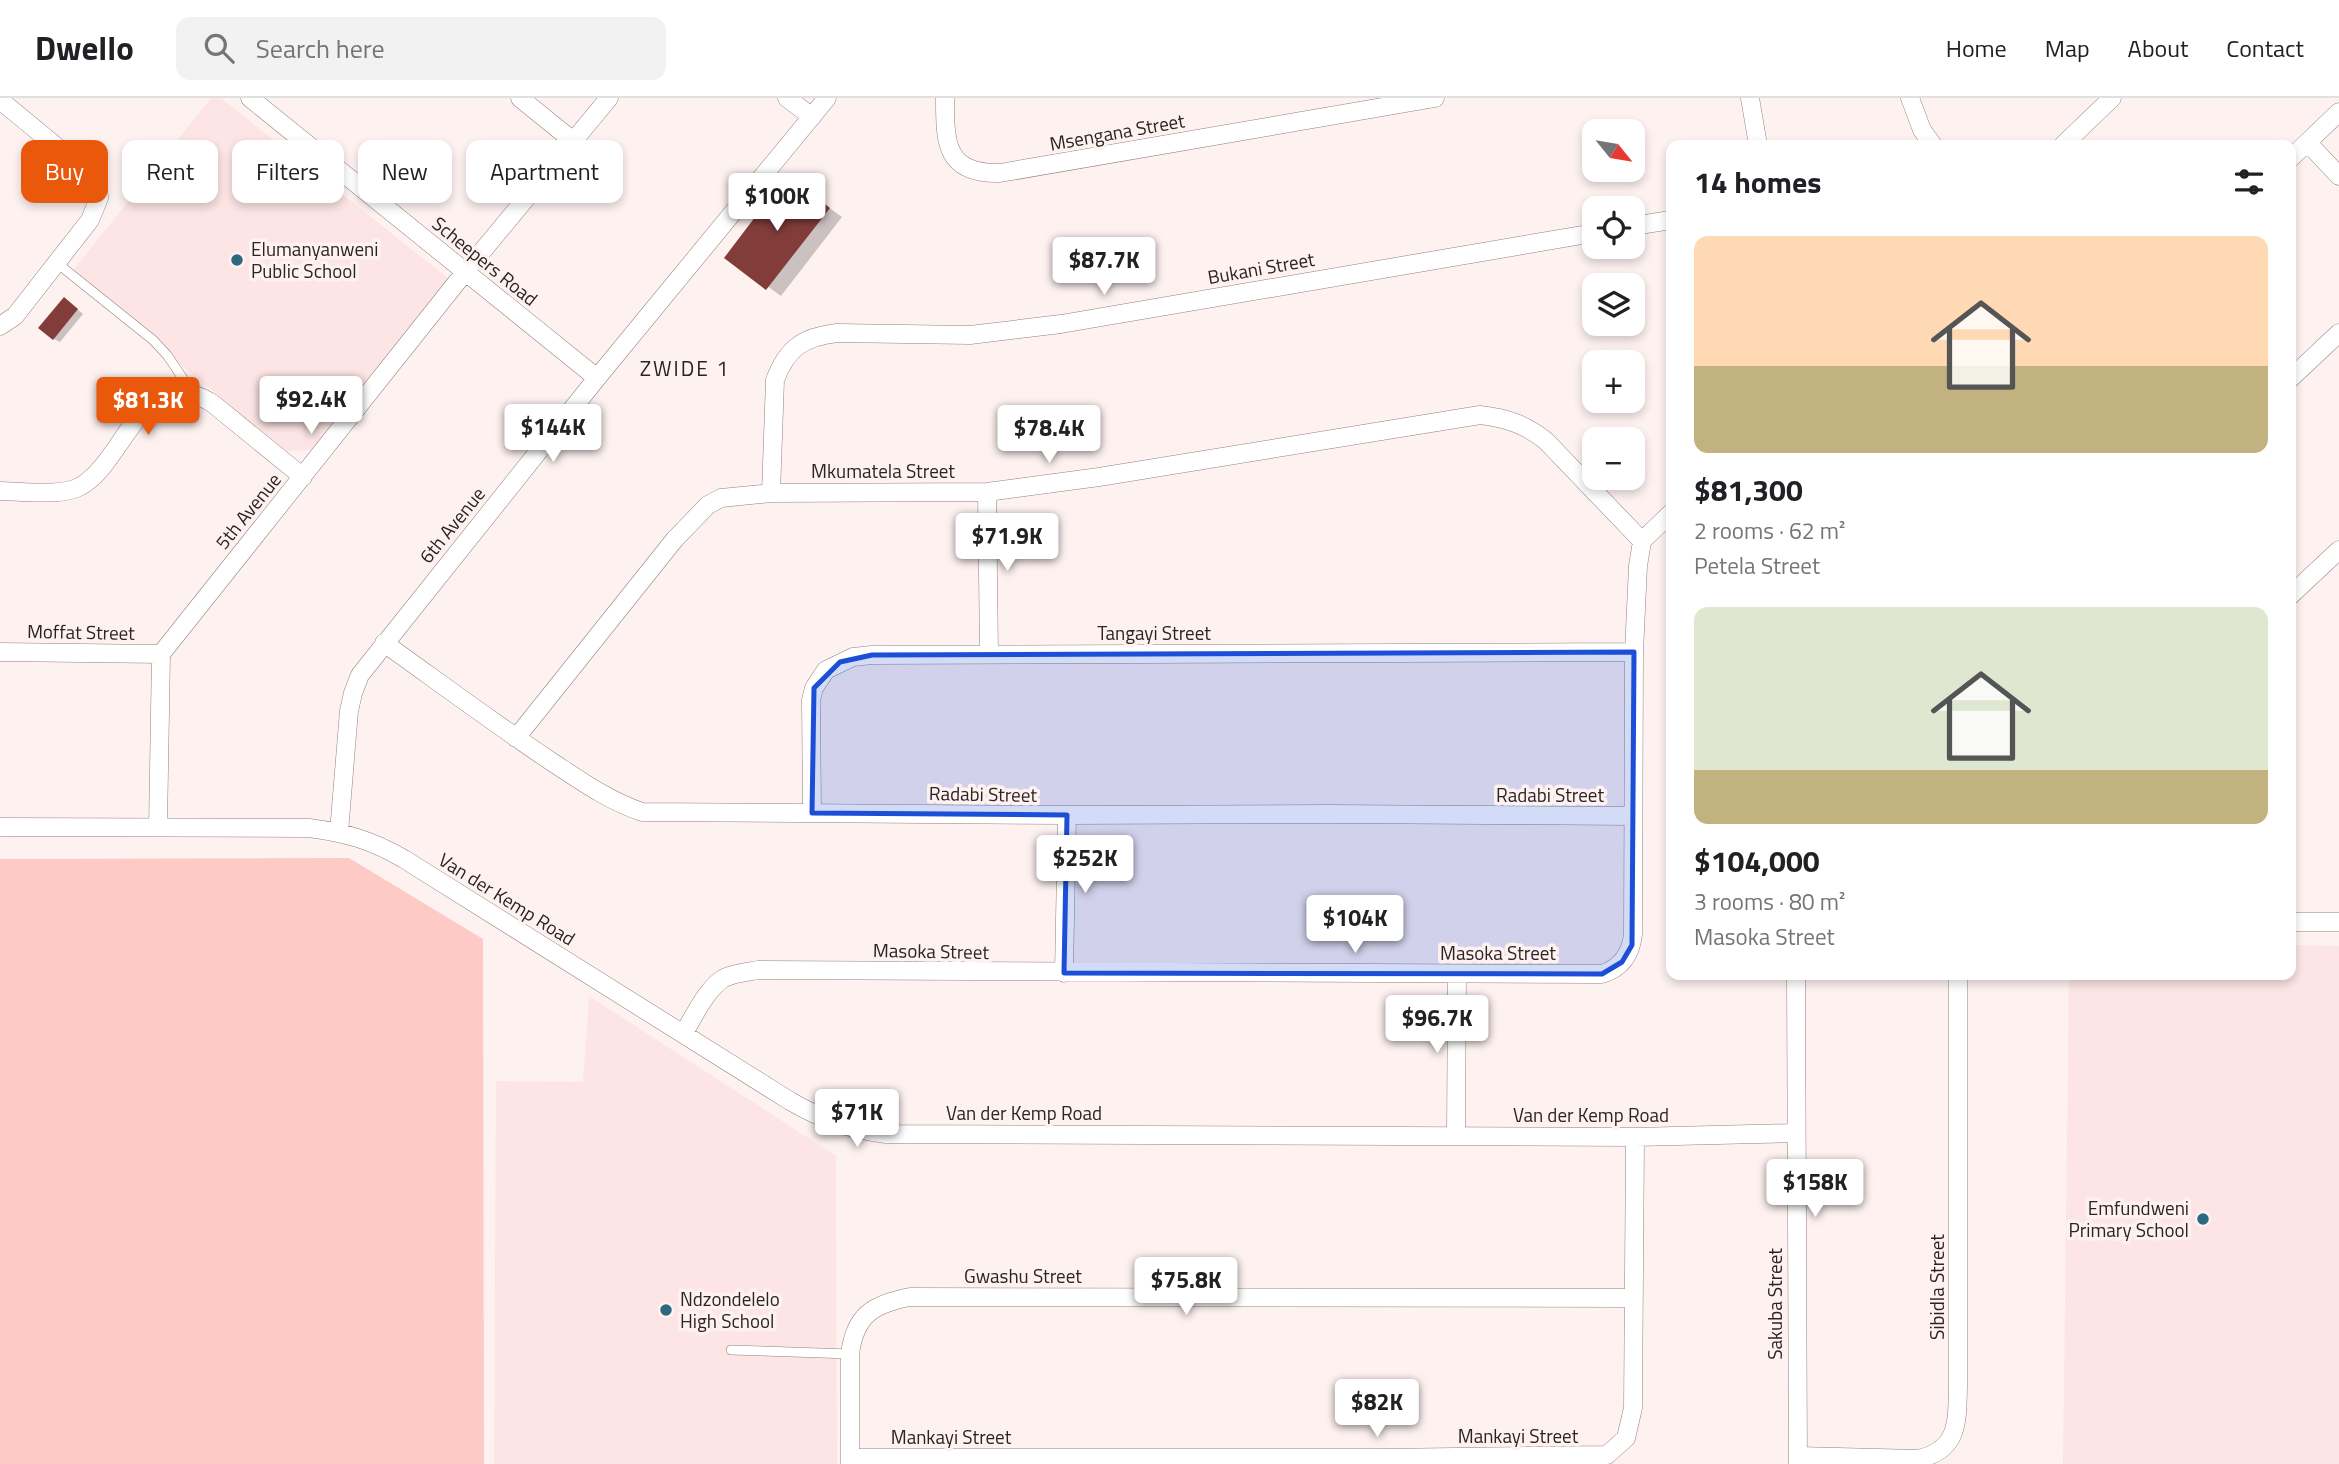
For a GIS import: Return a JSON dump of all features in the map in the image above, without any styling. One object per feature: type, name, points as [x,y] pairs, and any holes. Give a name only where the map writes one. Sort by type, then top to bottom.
[{"type":"street","name":"Scheepers Road","points":[[250,98],[597,378]]},
{"type":"street","points":[[520,98],[572,140]]},
{"type":"street","name":"5th Avenue","points":[[574,140],[608,98]]},
{"type":"street","points":[[787,98],[812,117]]},
{"type":"street","name":"6th Avenue","points":[[339,832],[349,711],[360,675],[597,378],[827,98]]},
{"type":"street","name":"Msengana Street","points":[[945,98],[948,149],[958,162],[971,170],[984,173],[1014,171],[1435,98]]},
{"type":"street","points":[[1750,98],[1757,140]]},
{"type":"street","points":[[1910,98],[1922,130],[1929,140]]},
{"type":"street","points":[[2068,140],[2112,98]]},
{"type":"street","points":[[0,100],[79,164],[92,176],[98,187],[97,208],[90,220],[15,316],[0,326]]},
{"type":"street","points":[[2296,154],[2339,112]]},
{"type":"street","points":[[2308,143],[2339,176]]},
{"type":"street","name":"5th Avenue","points":[[161,654],[522,203]]},
{"type":"street","points":[[1645,224],[1666,221]]},
{"type":"street","name":"Bukani Street","points":[[771,492],[775,380],[789,352],[803,341],[818,335],[970,335],[1011,331],[1582,235]]},
{"type":"street","points":[[2296,373],[2339,333]]},
{"type":"street","points":[[0,491],[63,491],[84,485],[95,475],[142,413],[168,393],[193,394],[212,402],[303,477]]},
{"type":"street","name":"Mkumatela Street","points":[[516,738],[694,518],[708,505],[721,498],[771,492],[988,492],[1099,477],[1480,415],[1502,418],[1533,430],[1642,541]]},
{"type":"street","points":[[988,492],[989,654]]},
{"type":"street","points":[[1642,541],[1666,518]]},
{"type":"street","name":"Masoka Street","points":[[683,1034],[716,985],[724,978],[737,973],[793,971],[1457,975],[1609,972],[1622,962],[1632,945],[1633,934],[1634,652],[1636,591],[1642,541]]},
{"type":"street","points":[[2296,590],[2339,550]]},
{"type":"street","name":"Radabi Street","points":[[384,643],[516,738],[613,800],[642,811],[1067,816],[1633,816]]},
{"type":"street","name":"Moffat Street","points":[[0,652],[161,654]]},
{"type":"street","name":"Tangayi Street","points":[[812,813],[810,700],[814,688],[826,670],[840,662],[872,655],[1634,652]]},
{"type":"street","points":[[158,827],[161,654]]},
{"type":"street","points":[[1064,973],[1067,816]]},
{"type":"street","name":"Van der Kemp Road","points":[[0,827],[309,828],[363,838],[404,859],[812,1114],[853,1129],[886,1134],[1635,1138],[1795,1133]]},
{"type":"street","points":[[2296,922],[2339,922]]},
{"type":"street","points":[[1456,1136],[1457,975]]},
{"type":"street","name":"Sakuba Street","points":[[1796,980],[1798,1460]]},
{"type":"street","name":"Sibidla Street","points":[[1798,1460],[1918,1459],[1941,1450],[1954,1432],[1958,1387],[1958,980]]},
{"type":"street","name":"Mankayi Street","points":[[850,1461],[1382,1461],[1598,1457],[1614,1451],[1626,1438],[1633,1408],[1635,1138]]},
{"type":"street","name":"Gwashu Street","points":[[850,1461],[849,1354],[856,1325],[870,1311],[888,1301],[910,1297],[1633,1298]]},
{"type":"lane","points":[[57,263],[153,340],[193,394]]},
{"type":"lane","points":[[731,1350],[849,1354]]},
{"type":"highlighted area","points":[[1634,652],[1632,945],[1622,962],[1602,974],[1064,973],[1067,815],[812,813],[814,688],[840,662],[872,655]]},
{"type":"shaded area","points":[[211,98],[221,98],[274,140],[232,140],[232,203],[344,203],[344,196],[449,279],[314,450],[286,451],[70,274],[127,203],[218,203],[218,140],[177,140]]},
{"type":"shaded area","points":[[349,858],[483,939],[484,1464],[0,1464],[0,859]]},
{"type":"shaded area","name":"Emfundweni Primary School","points":[[2296,945],[2339,946],[2339,1464],[2063,1464],[2069,980],[2296,980]]},
{"type":"shaded area","name":"Ndzondelelo High School","points":[[589,996],[836,1156],[837,1464],[494,1464],[496,1081],[583,1082]]},
{"type":"building","points":[[787,175],[830,208],[766,290],[724,258]]},
{"type":"building","points":[[64,297],[78,309],[53,340],[38,328]]},
{"type":"place","name":"Elumanyanweni Public School","points":[[237,260]]},
{"type":"place","name":"Emfundweni Primary School","points":[[2203,1219]]},
{"type":"place","name":"Ndzondelelo High School","points":[[666,1310]]},
{"type":"district","name":"ZWIDE 1","points":[[685,369]]}]
